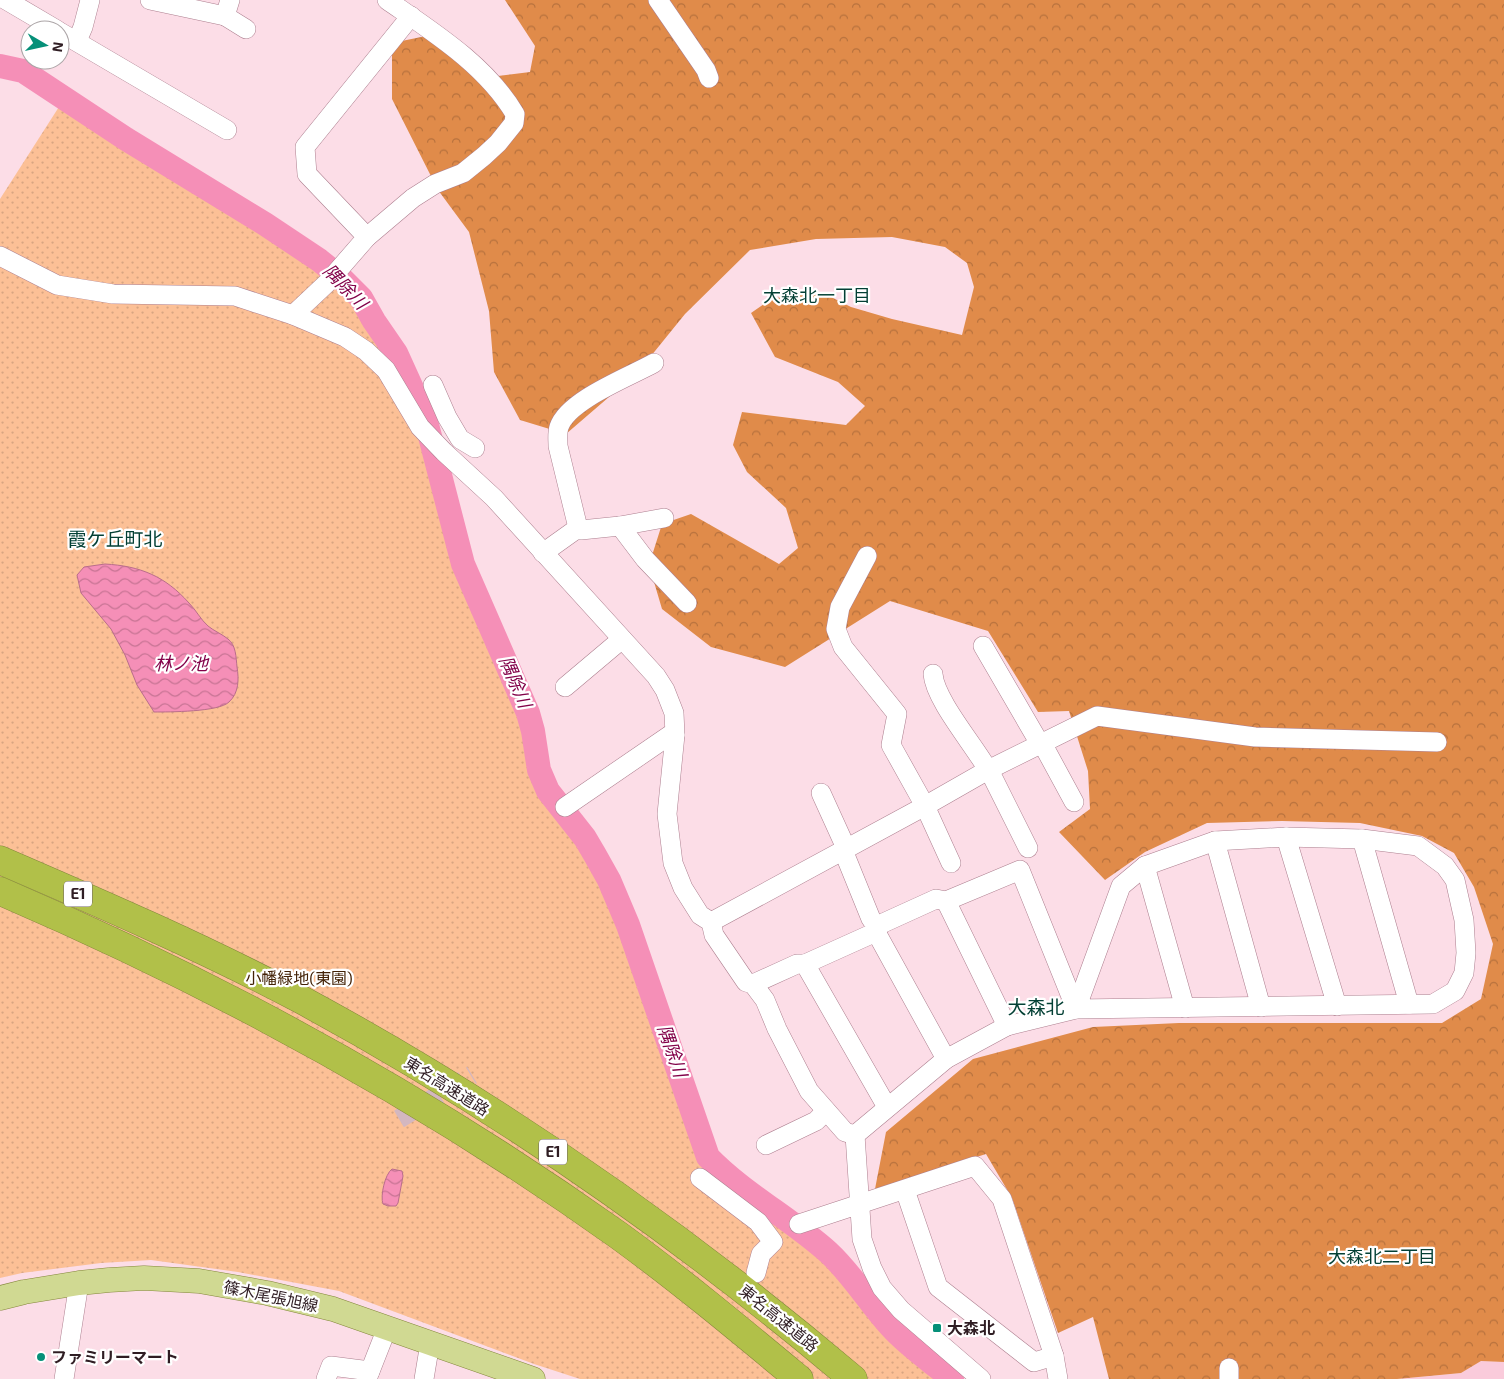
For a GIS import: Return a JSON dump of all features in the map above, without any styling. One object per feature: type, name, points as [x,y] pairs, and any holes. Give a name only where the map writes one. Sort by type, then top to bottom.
[{"type":"highway","name":"東名高速道路","points":[[0,860],[155,928],[300,999],[378,1042],[535,1140],[609,1190],[721,1271],[854,1379]]},
{"type":"highway","name":"東名高速道路","points":[[0,891],[215,990],[295,1032],[388,1086],[548,1188],[619,1236],[708,1304],[799,1379]]},
{"type":"main road","name":"篠木尾張旭線","points":[[0,1298],[79,1283],[144,1278],[199,1281],[309,1302],[533,1379]]},
{"type":"street","points":[[6,0],[40,20]]},
{"type":"street","points":[[77,41],[84,27],[90,0]]},
{"type":"street","points":[[150,0],[228,8],[246,29]]},
{"type":"street","points":[[294,316],[327,283],[367,237],[413,198],[435,184],[463,173],[498,143],[514,123],[515,114],[504,95],[483,72],[411,16],[387,0]]},
{"type":"street","points":[[658,0],[706,70],[709,78]]},
{"type":"street","points":[[367,237],[307,174],[305,147],[411,16]]},
{"type":"street","points":[[70,37],[227,130]]},
{"type":"street","points":[[0,256],[57,285],[113,294],[235,296],[294,316],[345,337],[386,370],[420,427],[494,498],[656,676],[665,690],[674,713],[675,736],[667,814],[673,863],[683,888],[700,915],[711,922],[714,935],[746,982],[753,984],[765,1000],[777,1029],[808,1091],[844,1132],[855,1135]]},
{"type":"street","points":[[578,528],[558,446],[558,433],[562,421],[580,402],[654,364]]},
{"type":"street","points":[[433,385],[460,439],[475,448]]},
{"type":"street","points":[[578,528],[581,530],[620,526],[664,518]]},
{"type":"street","points":[[620,526],[645,559],[687,603]]},
{"type":"street","points":[[543,553],[578,528]]},
{"type":"street","points":[[867,556],[840,607],[836,629],[843,647],[897,714],[891,745],[925,806],[951,863]]},
{"type":"street","points":[[564,687],[622,639]]},
{"type":"street","points":[[983,646],[1074,802]]},
{"type":"street","points":[[933,674],[940,697],[988,770],[1028,848]]},
{"type":"street","points":[[711,922],[988,770],[1097,716],[1254,737],[1437,742]]},
{"type":"street","points":[[565,807],[670,735],[675,736]]},
{"type":"street","points":[[821,793],[874,925],[946,1059]]},
{"type":"street","points":[[1286,837],[1337,1006]]},
{"type":"street","points":[[855,1135],[946,1059],[1007,1026],[1076,1009],[1433,1004],[1455,991],[1464,973],[1466,953],[1464,920],[1455,880],[1445,866],[1418,846],[1362,839],[1286,837],[1215,841],[1145,866],[1122,886],[1076,1009]]},
{"type":"street","points":[[1362,839],[1409,1004]]},
{"type":"street","points":[[1215,841],[1261,1007]]},
{"type":"street","points":[[1145,866],[1185,1008]]},
{"type":"street","points":[[753,984],[797,964],[805,964],[874,925],[881,924],[936,900],[946,901],[1020,870],[1076,1009]]},
{"type":"street","points":[[946,901],[1007,1026]]},
{"type":"street","points":[[805,964],[887,1107]]},
{"type":"street","points":[[766,1145],[816,1121],[826,1111]]},
{"type":"street","points":[[855,1135],[862,1239],[872,1268],[882,1288],[901,1310],[981,1379]]},
{"type":"street","points":[[799,1224],[975,1166],[1002,1199],[1054,1356],[1058,1379]]},
{"type":"street","points":[[700,1178],[758,1222],[772,1242],[761,1254],[756,1273]]},
{"type":"street","points":[[905,1190],[938,1287],[1034,1362],[1054,1356]]},
{"type":"street","points":[[64,1379],[79,1283]]},
{"type":"street","points":[[326,1379],[330,1366],[369,1375],[386,1328]]},
{"type":"street","points":[[424,1379],[430,1343]]},
{"type":"shaded area","points":[[1481,1361],[1504,1362],[1504,1379],[1397,1379],[1461,1373]]},
{"type":"green space","points":[[505,0],[1504,0],[1504,1362],[1481,1361],[1461,1373],[1397,1379],[1109,1379],[1093,1317],[1058,1333],[1012,1198],[986,1154],[875,1189],[886,1132],[973,1059],[1093,1027],[1179,1023],[1442,1023],[1481,999],[1493,944],[1474,887],[1454,853],[1422,836],[1360,823],[1282,821],[1207,823],[1145,852],[1105,880],[1059,832],[1090,809],[1088,771],[1069,711],[1038,712],[988,631],[890,601],[785,667],[711,647],[662,609],[649,565],[662,524],[691,514],[779,564],[798,548],[786,508],[747,472],[733,445],[742,412],[846,425],[865,406],[838,382],[775,357],[751,313],[771,299],[811,292],[827,295],[851,307],[892,319],[962,335],[974,287],[967,263],[945,247],[892,237],[816,239],[750,250],[685,314],[638,372],[566,434],[520,420],[494,372],[489,311],[469,232],[438,190],[392,99],[392,43],[431,35],[463,51],[498,76],[530,72],[535,46]]},
{"type":"green space","name":"小幡緑地(東園)","points":[[64,99],[294,245],[347,287],[393,356],[440,455],[461,556],[527,721],[543,803],[565,812],[586,829],[612,876],[640,945],[717,1174],[842,1272],[899,1340],[948,1379],[580,1379],[534,1364],[339,1291],[238,1272],[151,1260],[101,1263],[22,1273],[0,1278],[0,199]]},
{"type":"water","name":"林ノ池","points":[[105,564],[130,567],[161,579],[192,606],[208,626],[226,637],[233,644],[238,681],[235,694],[229,702],[205,710],[154,712],[137,685],[125,655],[111,629],[81,593],[77,575],[84,567]]},
{"type":"water","points":[[392,1169],[402,1171],[403,1176],[398,1203],[396,1206],[388,1206],[383,1204],[382,1200],[385,1180]]},
{"type":"waterway","name":"隅除川","points":[[0,66],[23,71],[126,139],[265,224],[319,260],[361,298],[396,353],[425,417],[463,564],[528,713],[539,770],[548,791],[585,838],[609,880],[628,925],[708,1157],[737,1183],[828,1252],[898,1334],[952,1379]]},
{"type":"tunnel","points":[[399,1119],[472,1075]]},
{"type":"place","name":"大森北","points":[[937,1328]]},
{"type":"place","name":"ファミリーマート","points":[[41,1357]]},
{"type":"district","name":"大森北一丁目","points":[[817,296]]},
{"type":"district","name":"霞ケ丘町北","points":[[115,539]]},
{"type":"district","name":"大森北","points":[[1036,1007]]},
{"type":"district","name":"大森北二丁目","points":[[1382,1257]]}]
